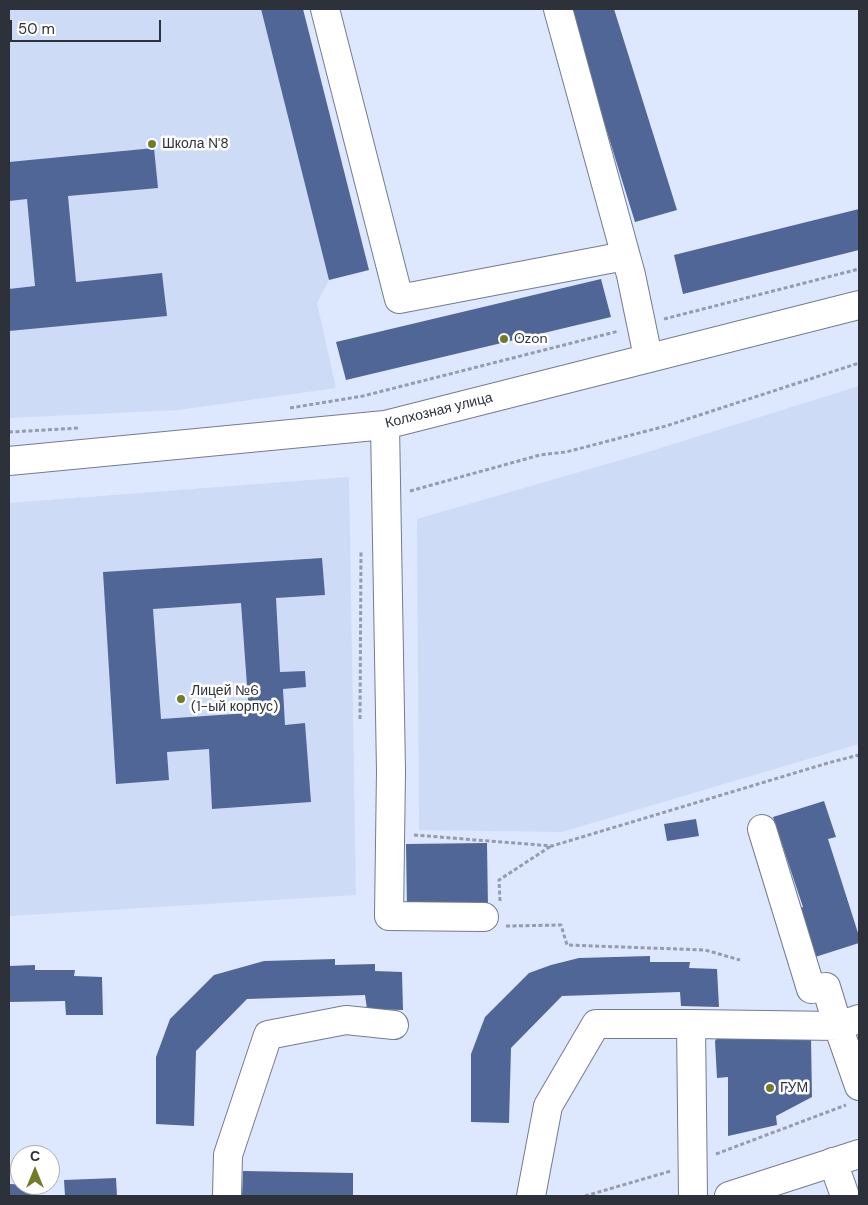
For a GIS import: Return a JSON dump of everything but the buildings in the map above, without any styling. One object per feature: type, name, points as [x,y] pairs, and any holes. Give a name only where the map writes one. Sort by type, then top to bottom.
[{"type":"street","points":[[326,9],[399,299],[625,256]]},
{"type":"street","points":[[558,9],[625,256],[648,357]]},
{"type":"street","name":"Колхозная улица","points":[[9,461],[385,425],[859,305]]},
{"type":"street","points":[[385,425],[391,834],[389,916],[495,917]]},
{"type":"street","points":[[762,829],[810,989],[826,987],[849,1023],[855,1095]]},
{"type":"street","points":[[227,1196],[228,1155],[268,1035],[346,1020],[394,1025]]},
{"type":"street","points":[[531,1196],[548,1106],[596,1024],[849,1023]]},
{"type":"street","points":[[691,1024],[693,1196]]},
{"type":"street","points":[[729,1196],[859,1154]]},
{"type":"street","points":[[833,1162],[845,1196]]},
{"type":"path","points":[[362,396],[859,268]]},
{"type":"path","points":[[407,492],[540,456],[566,452],[666,426],[859,363]]},
{"type":"path","points":[[740,960],[705,950],[567,945],[561,925],[495,917],[499,880],[552,846],[859,755]]},
{"type":"path","points":[[391,834],[552,846]]},
{"type":"path","points":[[585,1196],[670,1171],[855,1095]]},
{"type":"shaded area","name":"Школа N'8","points":[[9,9],[261,9],[329,280],[317,303],[336,388],[178,410],[9,418]]},
{"type":"shaded area","points":[[859,386],[859,744],[562,832],[419,830],[417,519],[638,455]]},
{"type":"shaded area","name":"Лицей №6 (1-ый корпус)","points":[[349,477],[356,895],[9,916],[9,503]]},
{"type":"place","name":"Школа N'8","points":[[152,144]]},
{"type":"place","name":"Ozon","points":[[504,339]]},
{"type":"place","name":"Лицей №6 (1-ый корпус)","points":[[181,699]]},
{"type":"place","name":"ГУМ","points":[[770,1088]]}]
